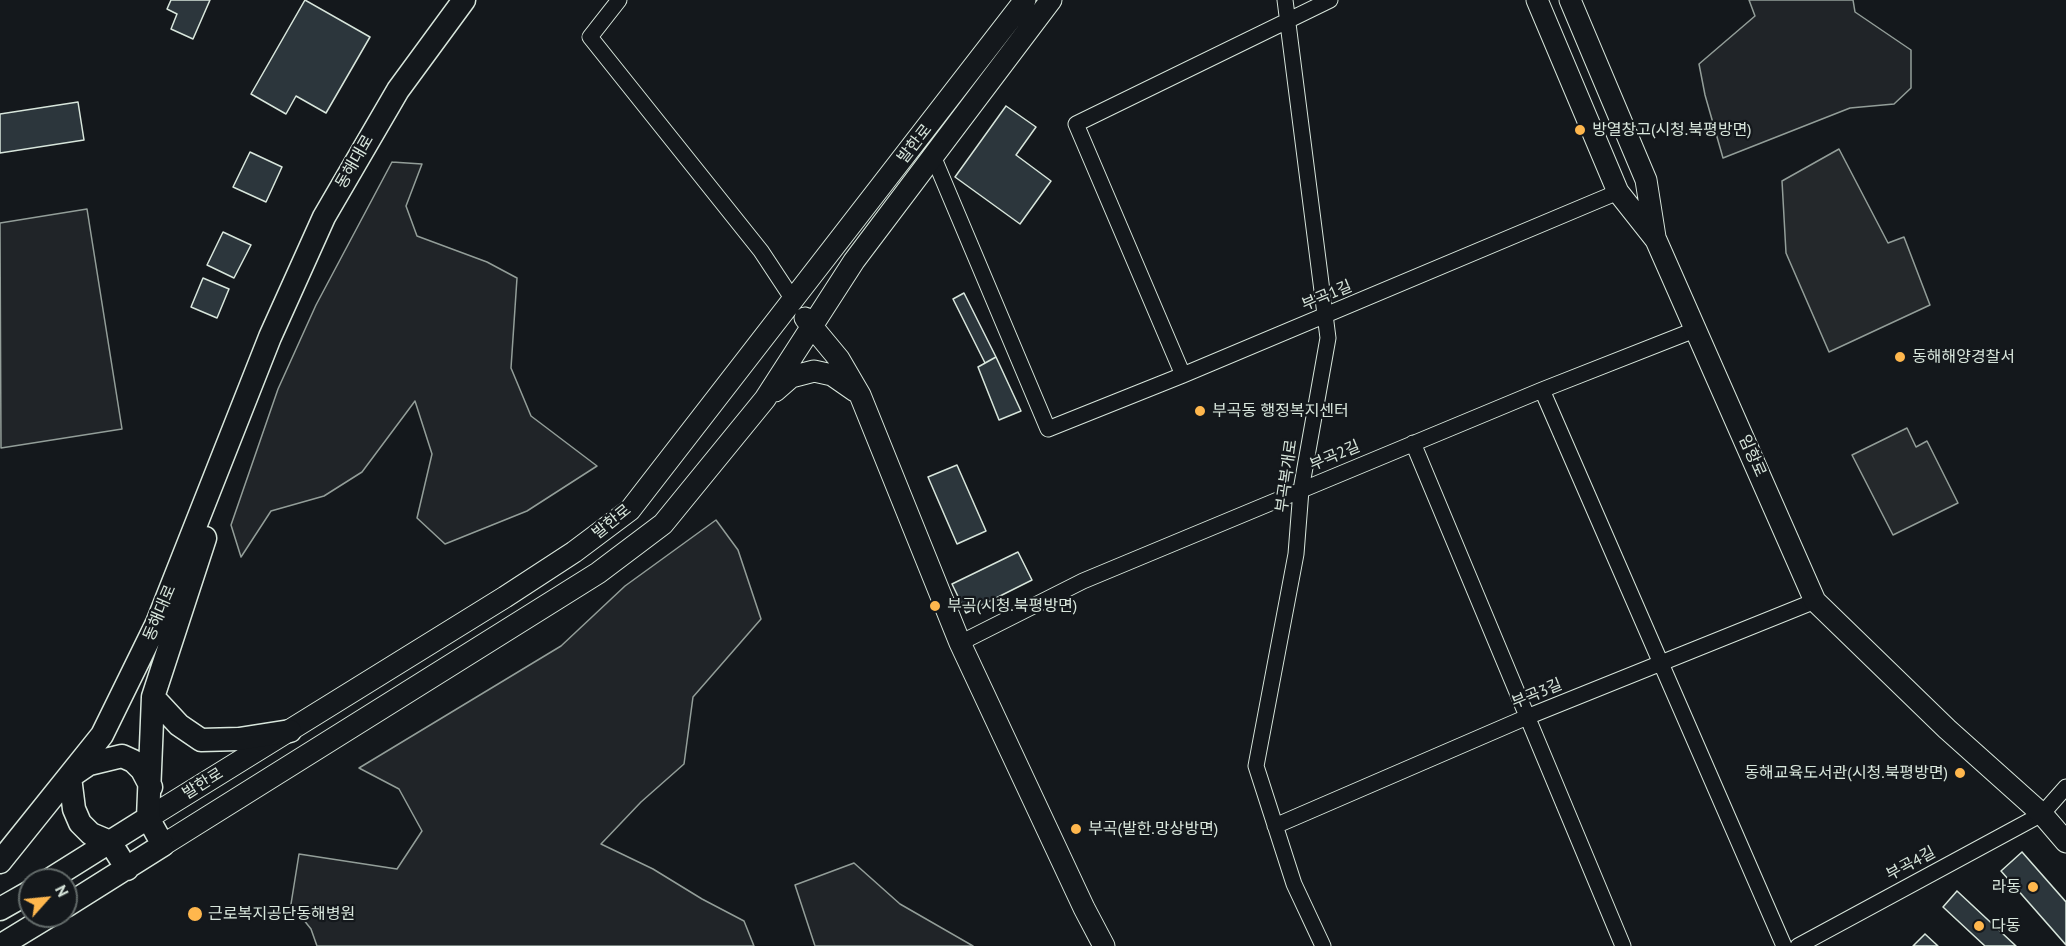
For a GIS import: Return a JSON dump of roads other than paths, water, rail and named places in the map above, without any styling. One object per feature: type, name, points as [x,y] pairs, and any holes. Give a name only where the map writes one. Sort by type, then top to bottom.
[{"type":"main road","name":"동해대로","points":[[0,862],[102,735],[157,623],[270,337],[324,217],[398,90],[464,0]]},
{"type":"main road","name":"동해대로","points":[[151,787],[153,698],[270,337]]},
{"type":"main road","points":[[153,698],[179,725],[201,740],[239,739],[290,731]]},
{"type":"main road","points":[[78,899],[127,869],[164,845],[148,818],[151,787],[134,761],[122,756],[89,764],[70,777],[74,809],[80,823],[91,834],[110,842],[127,869]]},
{"type":"main road","name":"발한로","points":[[68,868],[148,818]]},
{"type":"main road","points":[[0,909],[18,899]]},
{"type":"main road","points":[[0,946],[29,928]]},
{"type":"street","points":[[619,0],[590,37],[761,251],[812,327],[839,359],[860,395],[960,643],[1104,946]]},
{"type":"street","name":"발한로","points":[[148,818],[505,597],[574,552],[630,510],[1025,0]]},
{"type":"street","name":"발한로","points":[[164,845],[590,578],[663,524],[689,495],[765,399],[854,261],[1051,0]]},
{"type":"street","name":"부곡복개로","points":[[1285,0],[1328,338],[1301,490],[1296,554],[1256,766],[1294,884],[1323,946]]},
{"type":"street","points":[[1183,375],[1076,124],[1330,0]]},
{"type":"street","name":"임항로","points":[[1536,0],[1618,192],[1656,240],[1815,600],[1947,729],[2042,814],[2066,842]]},
{"type":"street","points":[[1570,0],[1646,180],[1656,240]]},
{"type":"street","name":"부곡1길","points":[[933,156],[1048,429],[1325,316],[1618,192]]},
{"type":"street","name":"부곡2길","points":[[960,643],[1083,581],[1542,390],[1697,329]]},
{"type":"street","points":[[765,399],[791,377],[814,371],[832,375],[860,395]]},
{"type":"street","points":[[1542,390],[1784,946]]},
{"type":"street","points":[[1413,443],[1623,946]]},
{"type":"street","name":"부곡3길","points":[[1275,826],[1527,717],[1815,600]]},
{"type":"street","name":"부곡4길","points":[[1798,946],[2042,814],[2066,787]]},
{"type":"place","name":"방열창고(시청.북평방면)","points":[[1580,130]]},
{"type":"place","name":"동해해양경찰서","points":[[1900,357]]},
{"type":"place","name":"부곡동 행정복지센터","points":[[1200,411]]},
{"type":"place","name":"부곡(시청.북평방면)","points":[[935,606]]},
{"type":"place","name":"동해교육도서관(시청.북평방면)","points":[[1960,773]]},
{"type":"place","name":"부곡(발한.망상방면)","points":[[1076,829]]},
{"type":"place","name":"라동","points":[[2033,887]]},
{"type":"place","name":"근로복지공단동해병원","points":[[195,914]]},
{"type":"place","name":"다동","points":[[1979,926]]}]
